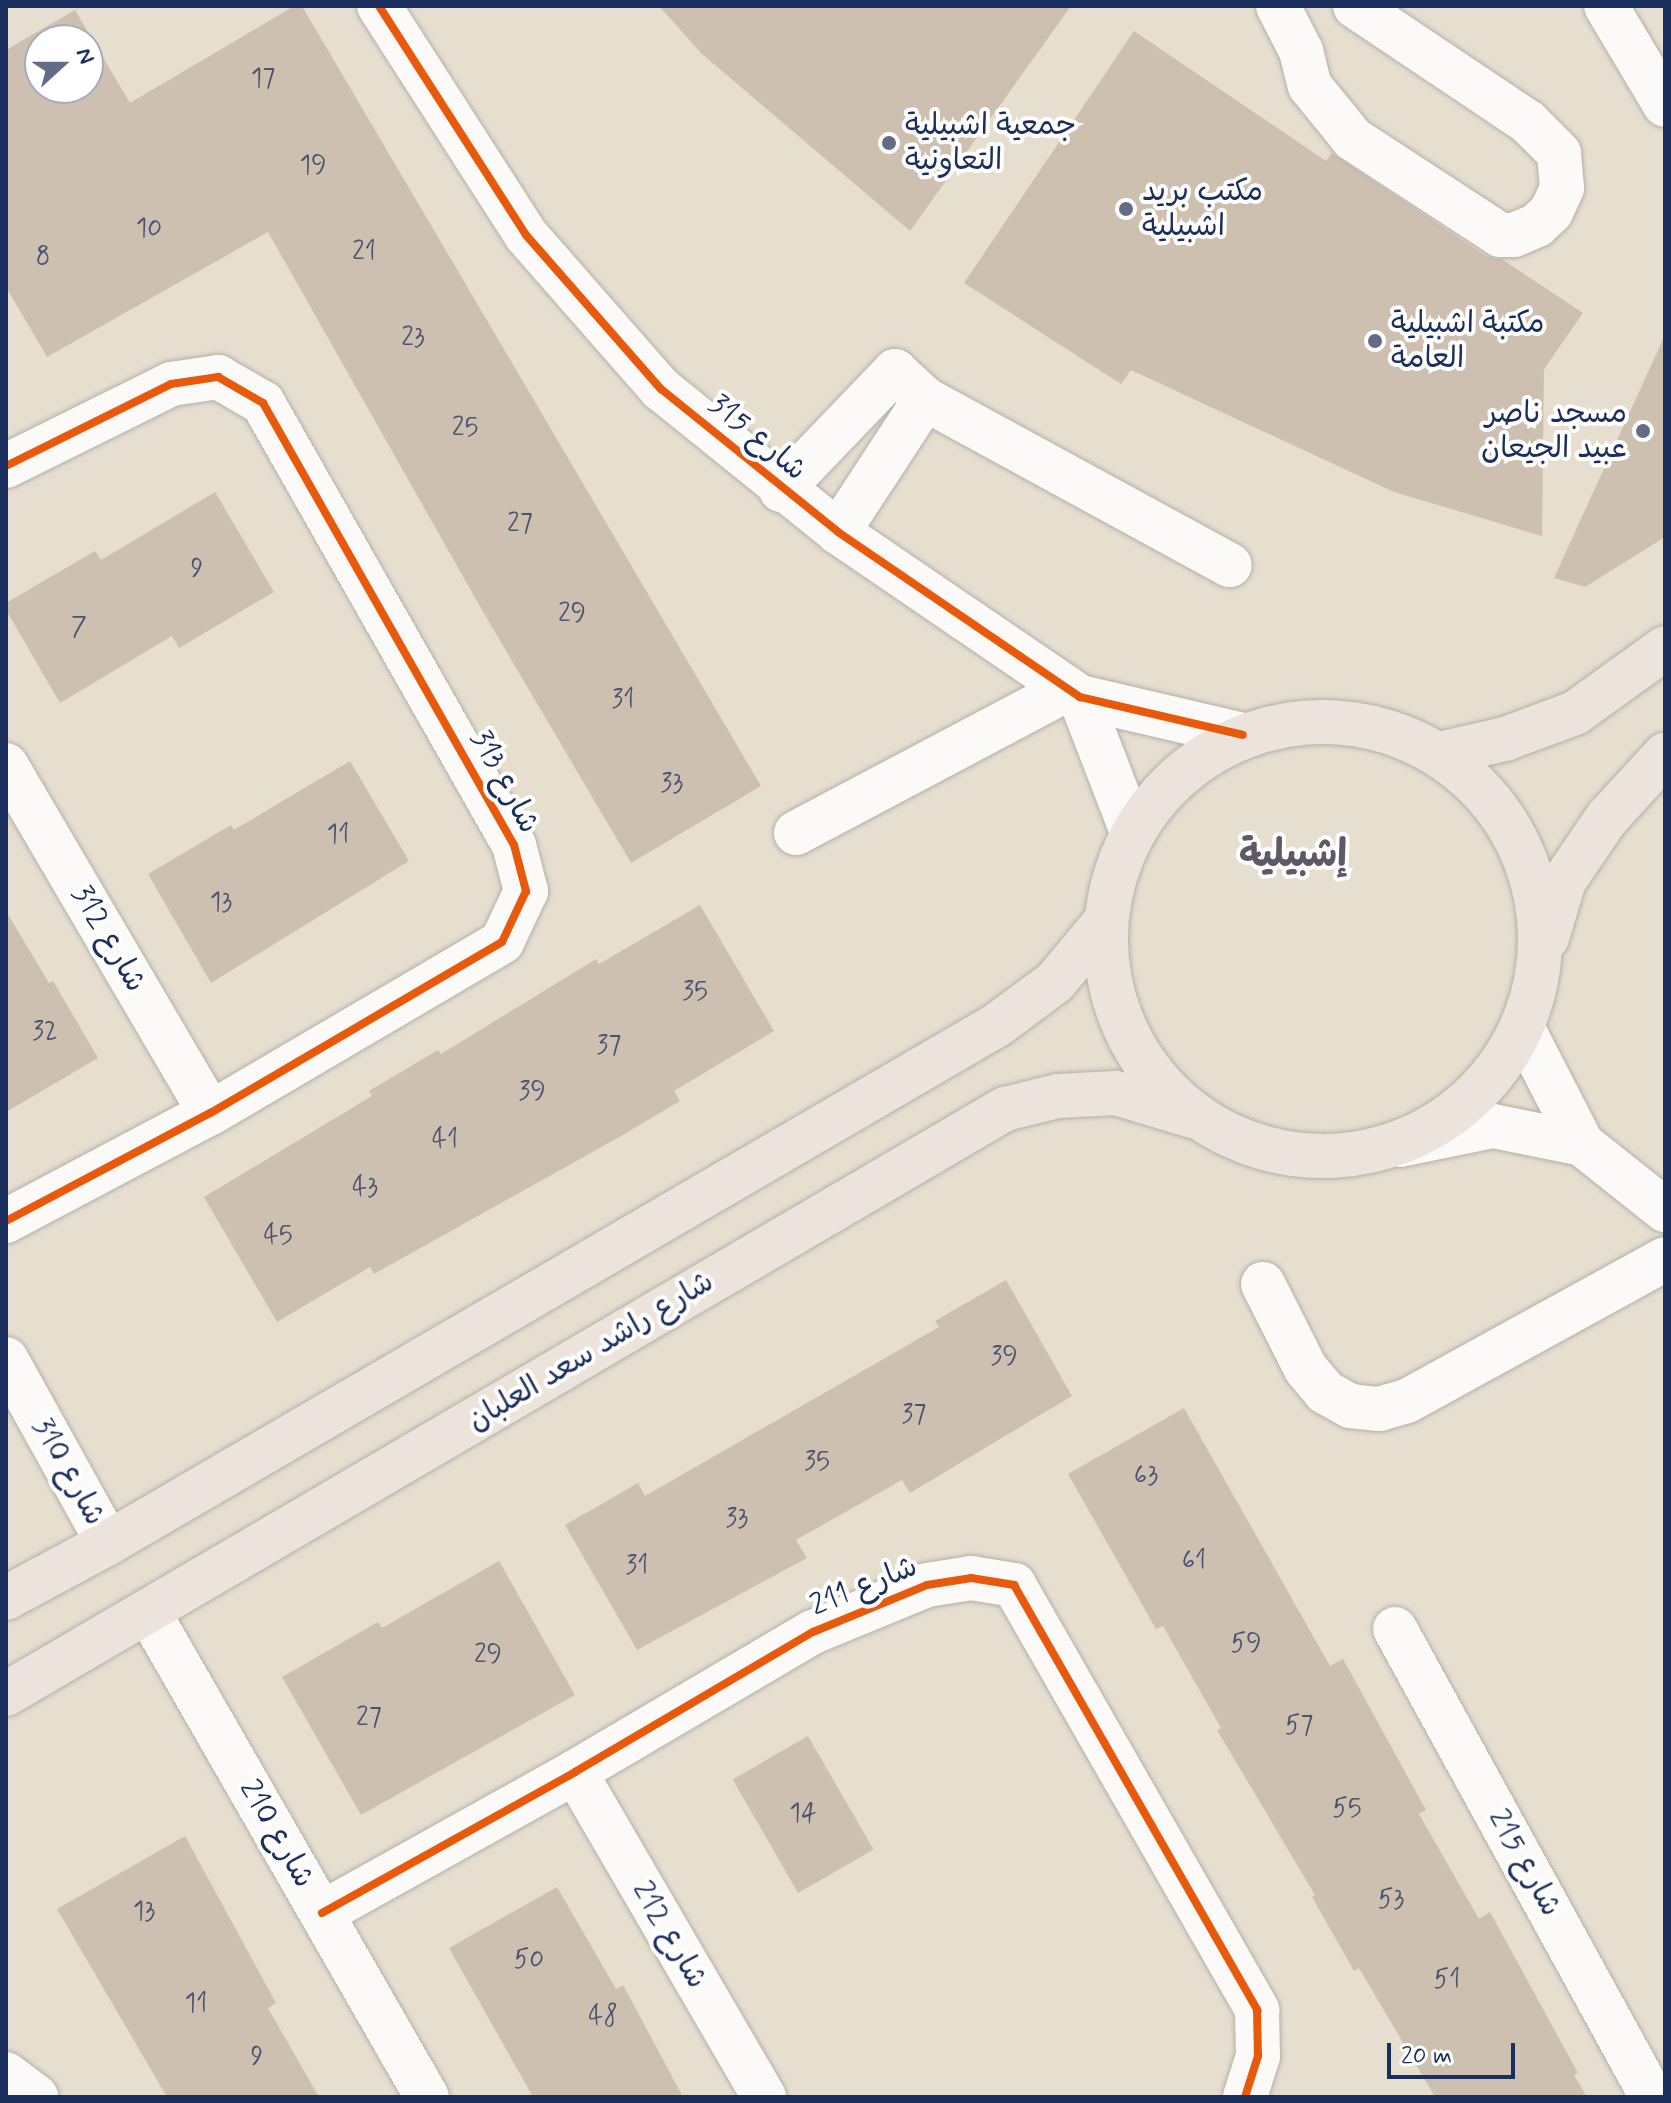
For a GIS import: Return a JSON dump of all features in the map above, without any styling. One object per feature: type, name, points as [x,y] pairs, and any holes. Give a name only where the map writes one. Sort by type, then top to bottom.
[{"type":"main road","points":[[1440,754],[1505,739],[1575,713],[1665,648]]},
{"type":"main road","points":[[1541,959],[1538,899],[1519,843],[1486,793],[1440,754],[1394,732],[1343,721],[1292,722],[1243,735],[1199,758],[1161,791],[1132,832],[1114,876],[1105,922],[1113,997],[1145,1064],[1197,1117],[1260,1149],[1331,1158],[1400,1145],[1451,1117],[1493,1078],[1523,1029],[1564,881],[1607,818],[1665,755]]},
{"type":"main road","points":[[6,1598],[108,1543],[997,1025],[1055,982],[1105,922]]},
{"type":"main road","name":"شارع راشد سعد العلبان","points":[[6,1694],[1005,1109],[1058,1096],[1116,1093],[1197,1117]]},
{"type":"street","name":"شارع 315","points":[[379,6],[526,235],[661,389],[781,490],[838,532],[1074,693],[1243,735]]},
{"type":"street","points":[[1278,6],[1301,51],[1310,86],[1353,139],[1500,235],[1514,235],[1537,225],[1551,212],[1562,188],[1559,153],[1528,122],[1355,6]]},
{"type":"street","points":[[1606,6],[1665,105]]},
{"type":"street","name":"شارع 313","points":[[6,466],[171,384],[218,377],[263,403],[514,845],[526,891],[502,942],[210,1113],[6,1221]]},
{"type":"street","points":[[781,490],[910,385]]},
{"type":"street","points":[[838,532],[910,385]]},
{"type":"street","points":[[910,385],[1230,565]]},
{"type":"street","points":[[796,833],[1074,693],[1132,832]]},
{"type":"street","name":"شارع 312","points":[[6,765],[210,1113]]},
{"type":"street","points":[[1523,1029],[1582,1144]]},
{"type":"street","points":[[1400,1145],[1493,1126],[1582,1144],[1657,1194]]},
{"type":"street","points":[[1263,1284],[1306,1369],[1325,1392],[1350,1406],[1379,1409],[1407,1401],[1665,1259]]},
{"type":"street","name":"شارع 310","points":[[6,1359],[108,1543]]},
{"type":"street","name":"شارع 211","points":[[322,1913],[575,1772],[813,1632],[927,1585],[971,1578],[1014,1585],[1257,2010],[1258,2056],[1245,2097]]},
{"type":"street","name":"شارع 210","points":[[149,1613],[427,2097]]},
{"type":"street","name":"شارع 215","points":[[1395,1629],[1652,2097]]},
{"type":"street","name":"شارع 212","points":[[575,1772],[764,2097]]},
{"type":"street","points":[[6,2074],[36,2097]]},
{"type":"building","points":[[294,6],[302,6],[761,786],[631,863],[482,610],[268,232],[47,357],[6,287],[6,50],[24,40],[24,104],[104,104],[104,59],[130,103]]},
{"type":"building","name":"جمعية اشبيلية التعاونية","points":[[659,6],[1071,6],[910,231],[702,54]]},
{"type":"building","points":[[75,10],[83,24],[51,24]]},
{"type":"building","points":[[1134,31],[1326,161],[1332,153],[1486,256],[1503,260],[1583,313],[1544,369],[1542,536],[1394,492],[1131,370],[1121,384],[964,283]]},
{"type":"building","name":"مسجد ناصر عبيد الجيعان","points":[[1665,335],[1665,537],[1585,587],[1554,578]]},
{"type":"building","points":[[215,492],[274,592],[179,648],[172,636],[60,703],[6,610],[6,603],[95,551],[101,560]]},
{"type":"building","points":[[350,761],[409,861],[211,983],[148,874],[231,825],[234,830]]},
{"type":"building","points":[[700,905],[774,1031],[674,1091],[680,1101],[621,1136],[374,1274],[370,1267],[277,1322],[204,1197],[372,1096],[369,1091],[438,1050],[441,1054],[596,959],[599,964]]},
{"type":"building","points":[[6,911],[49,983],[53,981],[98,1058],[6,1112]]},
{"type":"building","points":[[1006,1280],[1072,1396],[910,1493],[902,1480],[796,1540],[807,1558],[637,1650],[565,1525],[638,1483],[645,1496],[939,1327],[935,1321]]},
{"type":"building","points":[[1184,1408],[1330,1666],[1343,1659],[1426,1810],[1419,1814],[1479,1919],[1490,1912],[1578,2073],[1574,2075],[1587,2097],[1435,2097],[1359,1968],[1354,1971],[1312,1897],[1315,1895],[1217,1730],[1221,1728],[1163,1626],[1156,1629],[1068,1474]]},
{"type":"building","points":[[499,1561],[575,1695],[361,1815],[282,1677],[378,1622],[382,1628]]},
{"type":"building","points":[[808,1736],[874,1849],[798,1893],[733,1780]]},
{"type":"building","points":[[185,1836],[276,2003],[268,2008],[319,2097],[167,2097],[57,1909]]},
{"type":"building","points":[[557,1887],[616,1989],[623,1985],[683,2097],[533,2097],[449,1948]]},
{"type":"cycle path","points":[[379,6],[526,235],[661,389],[838,532],[1080,697],[1243,735]]},
{"type":"cycle path","points":[[6,466],[171,384],[218,377],[263,403],[514,845],[526,891],[502,942],[210,1113],[6,1221]]},
{"type":"cycle path","points":[[322,1913],[575,1772],[813,1632],[927,1585],[971,1578],[1014,1585],[1257,2010],[1258,2056],[1245,2097]]},
{"type":"place","name":"جمعية اشبيلية التعاونية","points":[[889,143]]},
{"type":"place","name":"مكتب بريد اشبيلية","points":[[1126,209]]},
{"type":"place","name":"مكتبة اشبيلية العامة","points":[[1375,341]]},
{"type":"place","name":"مسجد ناصر عبيد الجيعان","points":[[1643,431]]},
{"type":"district","name":"إشبيلية","points":[[1293,856]]}]
